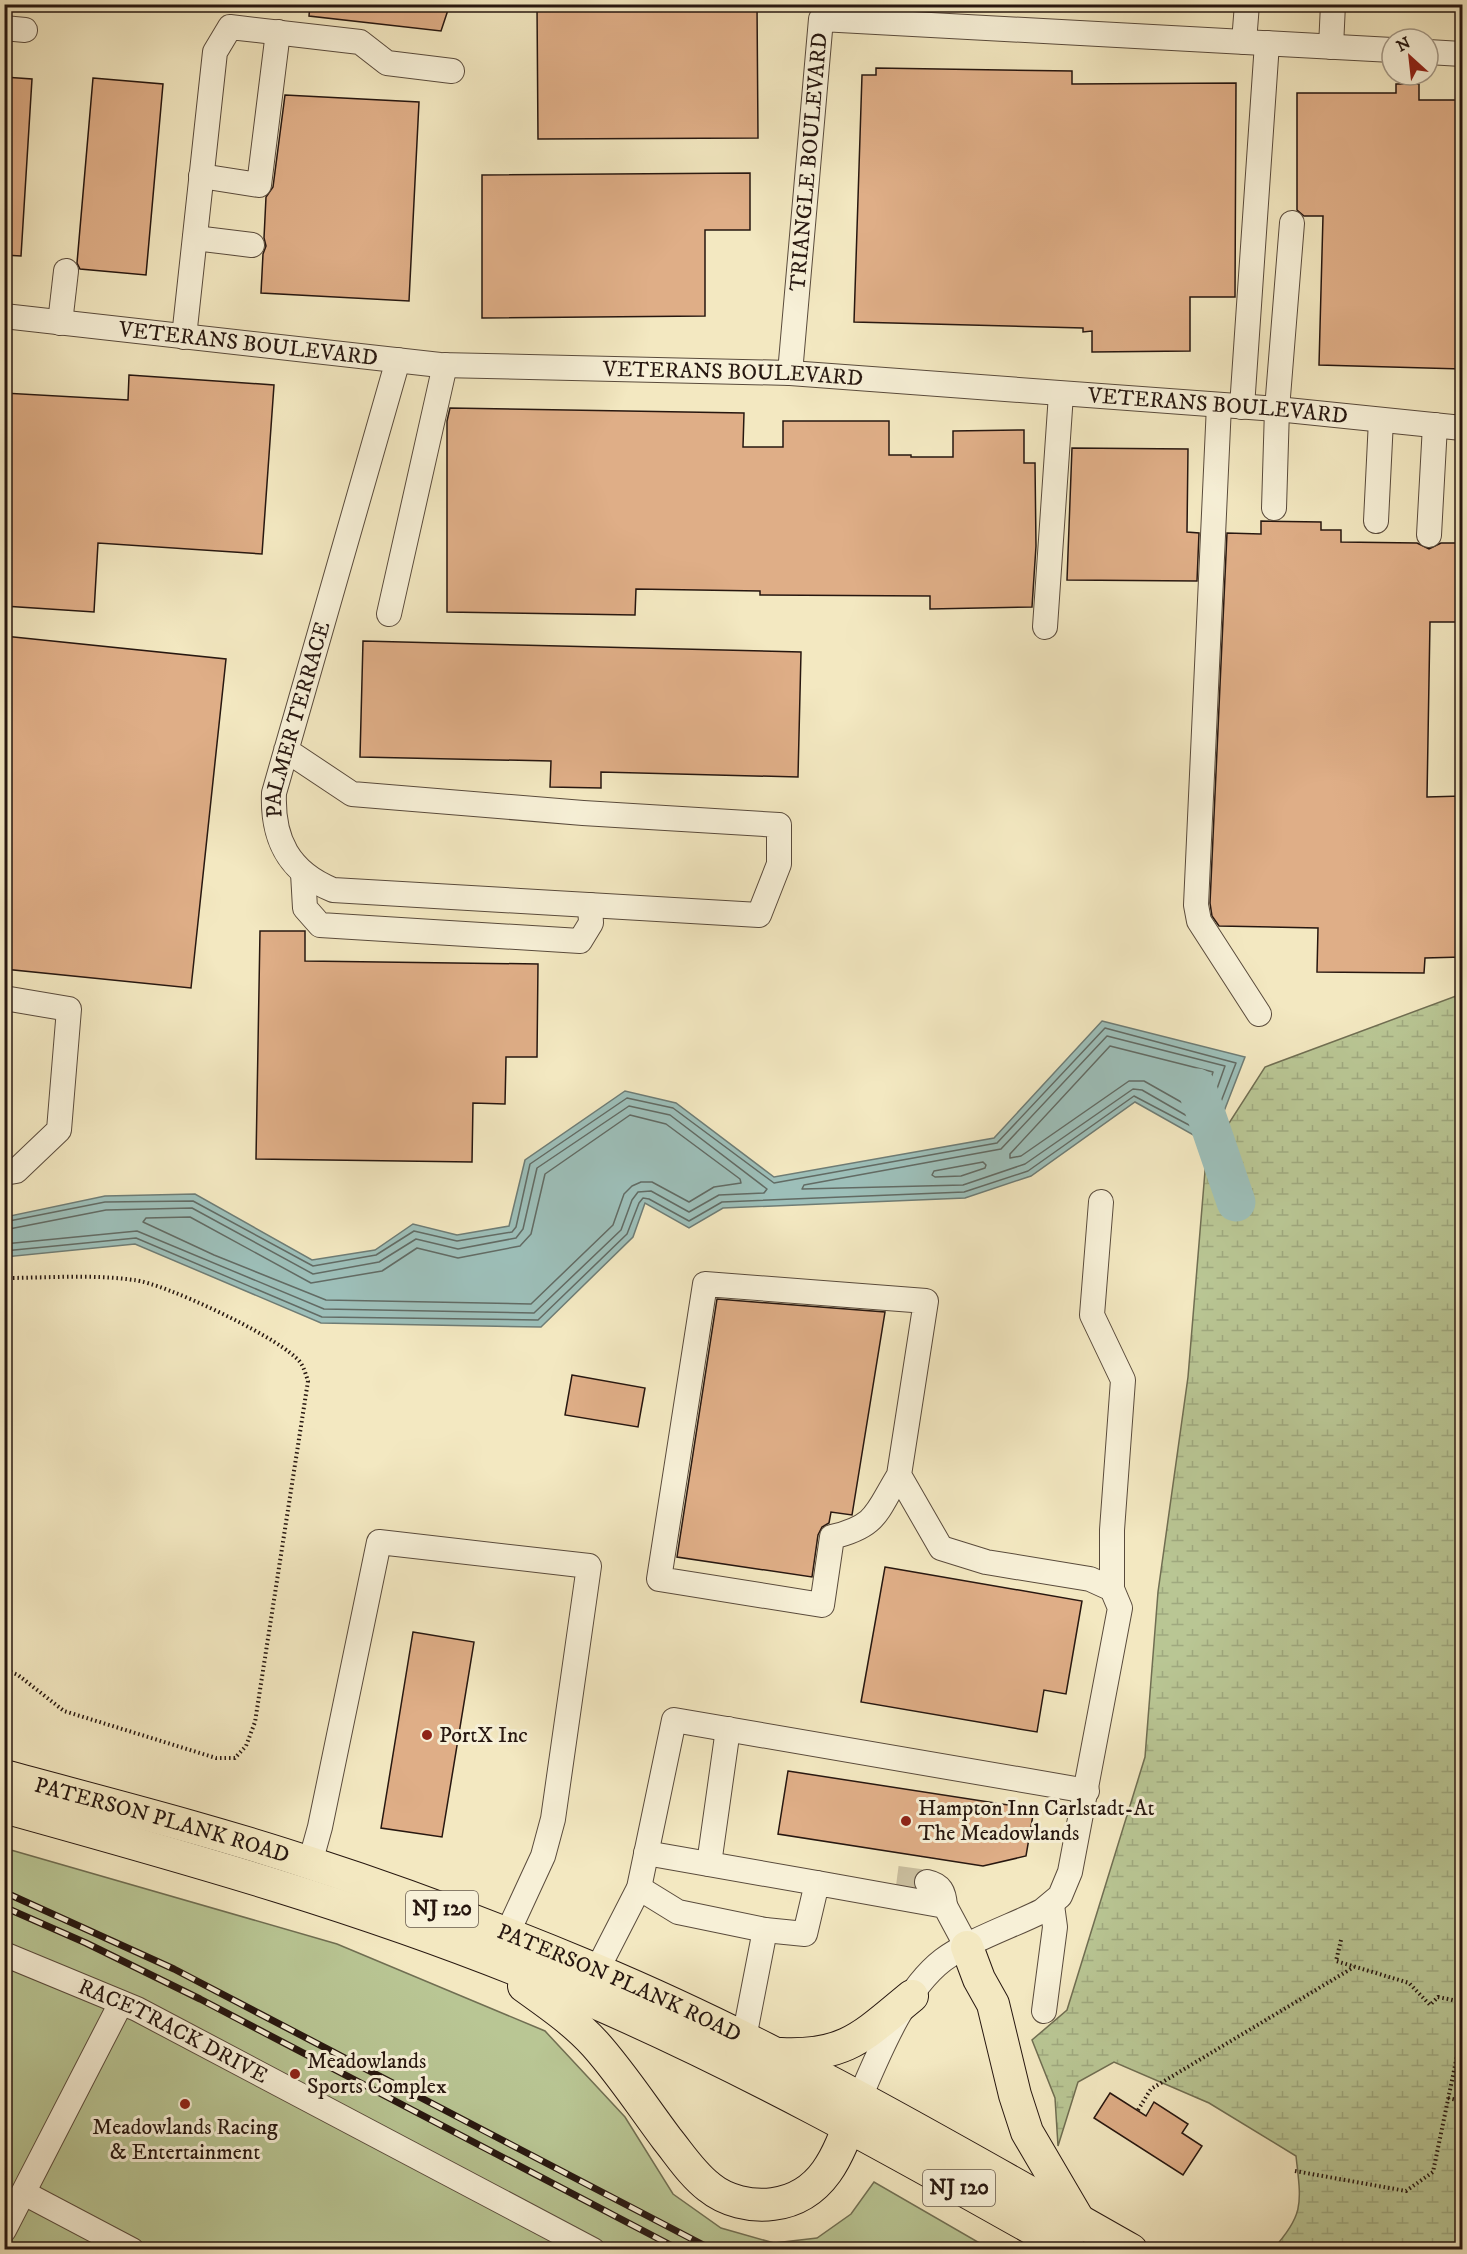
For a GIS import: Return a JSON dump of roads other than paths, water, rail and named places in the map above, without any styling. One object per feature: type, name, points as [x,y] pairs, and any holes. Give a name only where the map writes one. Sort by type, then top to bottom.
[{"type":"main road","name":"PATERSON PLANK ROAD","points":[[4,1776],[310,1863],[507,1934],[597,1970],[744,2038],[860,2097],[1131,2250]]},
{"type":"main road","name":"PATERSON PLANK ROAD","points":[[4,1807],[289,1888],[474,1953],[684,2042],[849,2126]]},
{"type":"main road","points":[[967,1947],[979,1978],[993,2004],[1015,2095],[1027,2132],[1078,2220]]},
{"type":"main road","points":[[474,1953],[580,2029],[608,2060],[685,2163],[709,2187],[722,2196],[752,2205],[785,2202],[801,2197],[824,2176],[842,2147],[860,2097]]},
{"type":"main road","points":[[775,2054],[810,2055],[842,2048],[865,2034],[912,1996]]},
{"type":"main road","name":"NJ 120","points":[[849,2126],[1070,2250]]},
{"type":"street","points":[[1246,4],[1255,42],[1196,905],[1199,921],[1260,1014]]},
{"type":"street","points":[[1331,46],[1333,4]]},
{"type":"street","name":"TRIANGLE BOULEVARD","points":[[790,373],[821,19],[850,13],[1380,49]]},
{"type":"street","points":[[184,337],[215,52],[230,27],[360,42],[387,63],[452,71]]},
{"type":"street","points":[[201,176],[258,185],[278,32]]},
{"type":"street","points":[[1440,53],[1462,54]]},
{"type":"street","points":[[1274,508],[1277,409],[1292,223]]},
{"type":"street","points":[[195,238],[252,245]]},
{"type":"street","points":[[60,323],[66,271]]},
{"type":"street","name":"VETERANS BOULEVARD","points":[[4,316],[445,365],[790,373],[1277,409],[1462,428]]},
{"type":"street","name":"PALMER TERRACE","points":[[286,750],[352,794],[583,813],[779,825],[779,864],[759,915],[333,890],[303,873],[288,857],[278,837],[273,816],[274,793],[286,750],[398,360]]},
{"type":"street","points":[[389,614],[445,365]]},
{"type":"street","points":[[1045,627],[1061,394]]},
{"type":"street","points":[[1376,521],[1381,420]]},
{"type":"street","points":[[1429,536],[1435,425]]},
{"type":"street","points":[[303,873],[304,909],[320,925],[580,941],[591,923],[590,905]]},
{"type":"street","points":[[4,998],[69,1009],[59,1130],[16,1171],[4,1173]]},
{"type":"street","points":[[860,2097],[888,2036],[912,1996],[943,1960],[1052,1905],[1066,1886],[1070,1872],[1120,1608],[1112,1589],[1112,1530],[1123,1380],[1092,1315],[1101,1202]]},
{"type":"street","points":[[899,1475],[870,1522],[861,1529],[832,1537],[822,1605],[659,1579],[705,1284],[926,1301],[899,1475],[941,1548],[986,1562],[1090,1579],[1112,1589]]},
{"type":"street","points":[[310,1863],[320,1827],[379,1542],[590,1566],[553,1819],[543,1856],[507,1934]]},
{"type":"street","points":[[597,1970],[639,1888],[674,1720],[1087,1791]]},
{"type":"street","points":[[710,1864],[728,1729]]},
{"type":"street","points":[[646,1853],[945,1906]]},
{"type":"street","points":[[870,1891],[897,1878]]},
{"type":"street","points":[[927,1882],[936,1884],[944,1892],[945,1906],[967,1947]]},
{"type":"street","points":[[639,1888],[678,1912],[765,1930],[805,1934],[817,1883]]},
{"type":"street","points":[[1044,2011],[1055,1927],[1052,1905]]},
{"type":"street","points":[[744,2038],[765,1930]]},
{"type":"street","name":"RACETRACK DRIVE","points":[[4,1954],[121,2002],[408,2150],[593,2250]]},
{"type":"street","points":[[4,2230],[121,2002]]},
{"type":"street","points":[[24,2193],[132,2250]]},
{"type":"water","points":[[1102,1021],[1245,1057],[1211,1145],[1135,1102],[1031,1176],[965,1198],[723,1208],[689,1228],[645,1203],[633,1237],[541,1327],[321,1323],[135,1244],[5,1257],[5,1217],[105,1196],[195,1194],[312,1260],[375,1250],[413,1224],[457,1235],[509,1226],[525,1160],[625,1091],[676,1103],[774,1177],[994,1138]]},
{"type":"waterway","points":[[1197,1088],[1236,1202]]},
{"type":"tunnel","points":[[897,1878],[927,1882]]},
{"type":"railway","points":[[4,1892],[174,1969],[713,2250]]},
{"type":"railway","points":[[4,1907],[86,1943],[200,1999],[680,2250]]},
{"type":"place","name":"PortX Inc","points":[[427,1735]]},
{"type":"place","name":"Hampton Inn Carlstadt-At The Meadowlands","points":[[906,1821]]},
{"type":"place","name":"Meadowlands Sports Complex","points":[[295,2074]]},
{"type":"place","name":"Meadowlands Racing & Entertainment","points":[[185,2104]]}]
